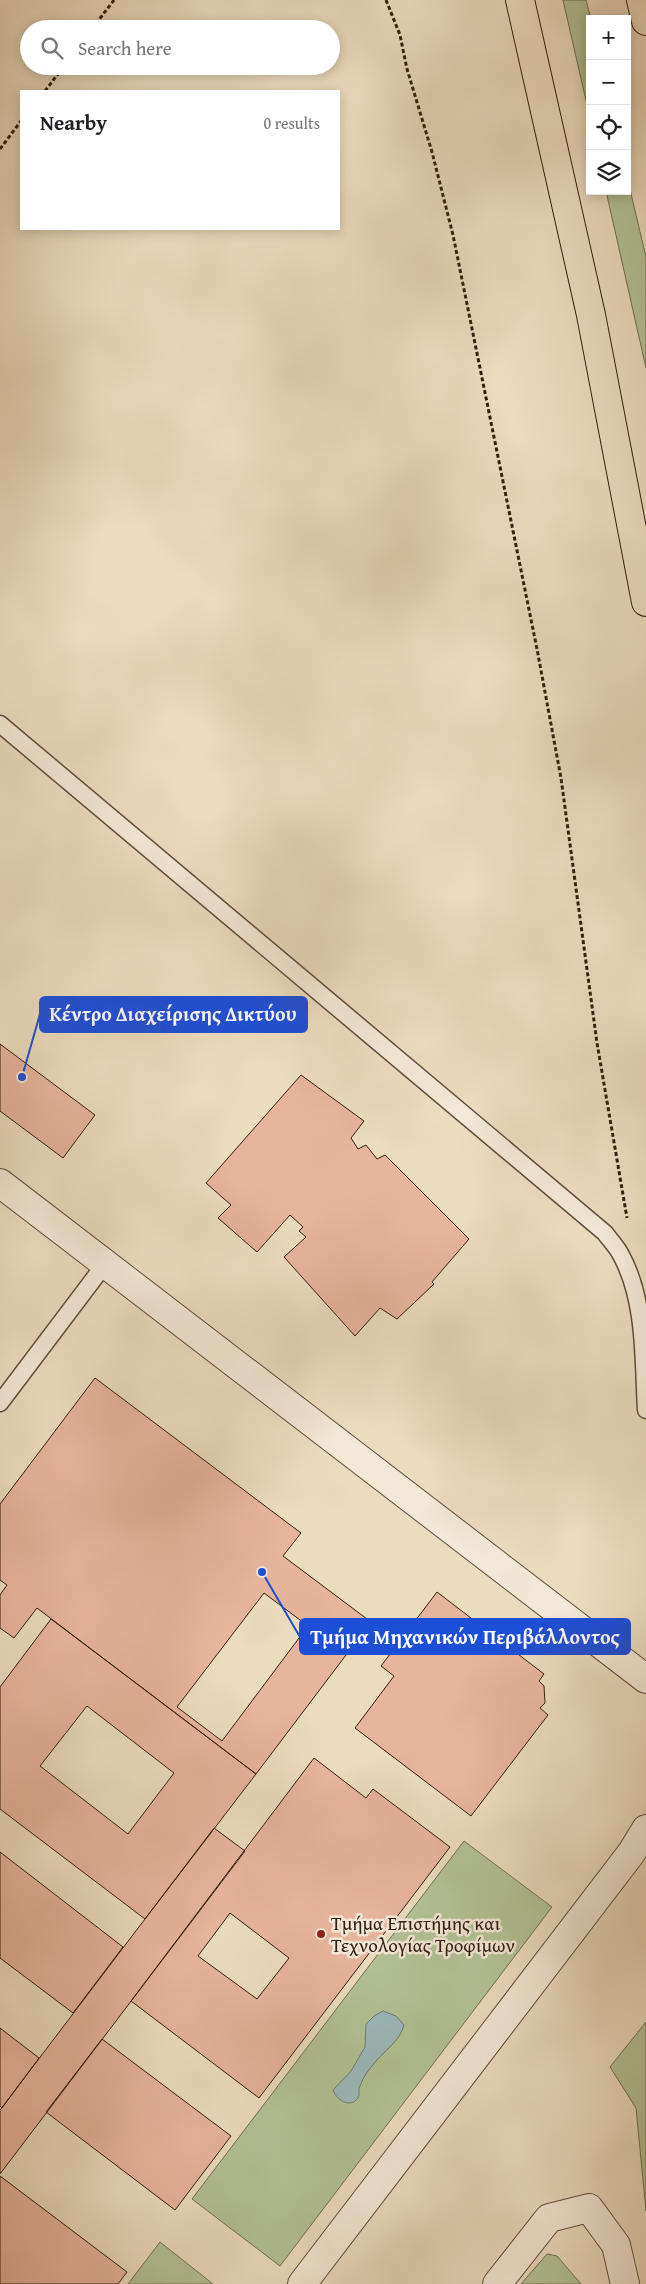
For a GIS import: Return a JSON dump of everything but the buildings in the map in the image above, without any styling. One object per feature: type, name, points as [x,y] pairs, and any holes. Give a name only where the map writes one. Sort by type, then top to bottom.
[{"type":"highway","points":[[520,0],[591,315],[646,602]]},
{"type":"highway","points":[[641,0],[646,21]]},
{"type":"street","points":[[0,1183],[646,1678]]},
{"type":"street","points":[[302,2284],[632,1852],[646,1829]]},
{"type":"street","points":[[497,2284],[549,2218],[589,2208],[616,2245],[625,2284]]},
{"type":"lane","points":[[0,724],[101,811],[223,910],[605,1233],[621,1254],[632,1279],[641,1314],[646,1410]]},
{"type":"lane","points":[[0,1403],[105,1264]]},
{"type":"path","points":[[99,20],[114,0]]},
{"type":"path","points":[[386,0],[400,35],[407,69],[432,152],[453,235],[537,649],[560,778],[597,1043],[629,1227]]},
{"type":"path","points":[[46,90],[57,75]]},
{"type":"path","points":[[0,149],[20,123]]},
{"type":"green space","points":[[563,0],[586,0],[590,15],[586,15],[586,101]]},
{"type":"green space","points":[[631,194],[646,257],[646,368],[607,195]]},
{"type":"green space","points":[[464,1841],[552,1907],[280,2266],[192,2199]]},
{"type":"green space","points":[[646,2022],[646,2211],[636,2108],[610,2067]]},
{"type":"green space","points":[[160,2242],[213,2284],[128,2284]]},
{"type":"green space","points":[[547,2254],[557,2256],[581,2284],[521,2284]]},
{"type":"water","points":[[383,2011],[396,2016],[404,2025],[402,2031],[367,2073],[360,2086],[359,2096],[356,2100],[349,2103],[341,2101],[333,2090],[351,2071],[365,2047],[366,2024]]},
{"type":"place","name":"Κέντρο Διαχείρισης Δικτύου","points":[[22,1077]]},
{"type":"place","name":"Τμήμα Μηχανικών Περιβάλλοντος","points":[[262,1572]]},
{"type":"place","name":"Τμήμα Επιστήμης και Τεχνολογίας Τροφίμων","points":[[321,1934]]}]
